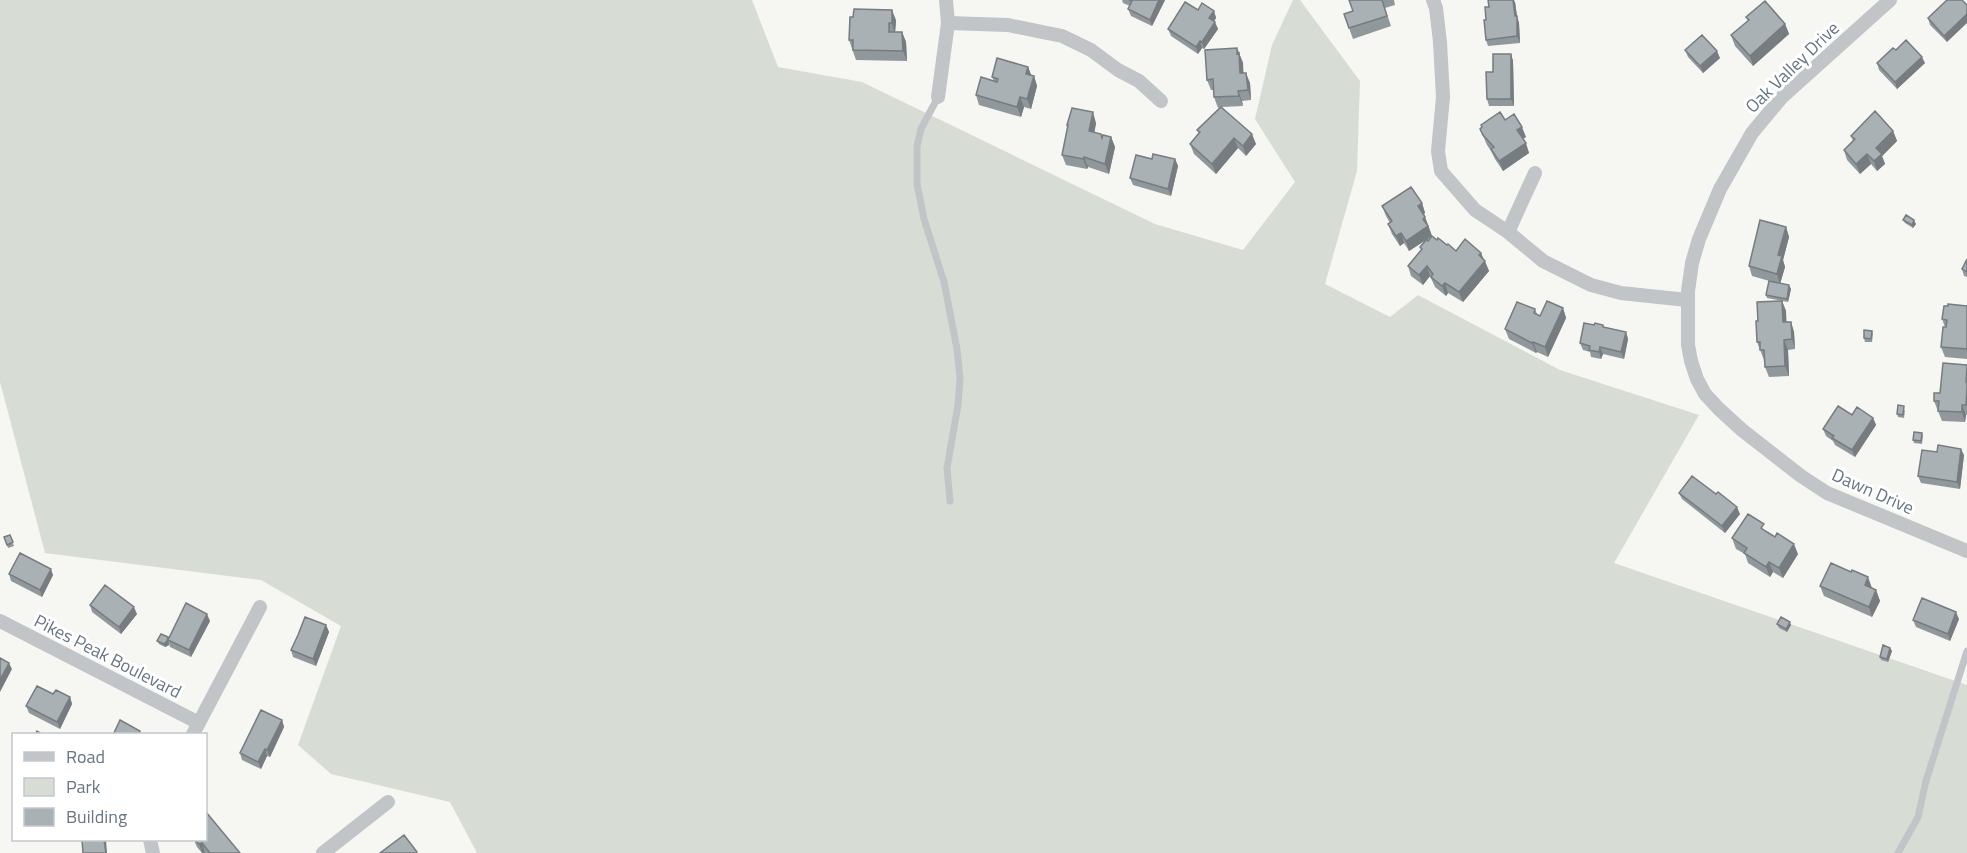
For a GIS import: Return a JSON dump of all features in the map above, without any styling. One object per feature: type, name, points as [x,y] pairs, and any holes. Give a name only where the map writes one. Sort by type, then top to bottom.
[{"type":"street","points":[[939,97],[948,23],[946,0]]},
{"type":"street","points":[[1433,0],[1440,42],[1443,96],[1438,151],[1441,171],[1475,210],[1508,232],[1543,261],[1591,285],[1622,293],[1687,300]]},
{"type":"street","name":"Oak Valley Drive","points":[[1742,430],[1705,394],[1697,380],[1688,345],[1687,300],[1692,263],[1708,216],[1752,133],[1782,97],[1890,0]]},
{"type":"street","points":[[948,23],[1008,25],[1062,36],[1091,50],[1118,70],[1139,81],[1161,100]]},
{"type":"street","points":[[1508,232],[1534,173]]},
{"type":"street","name":"Dawn Drive","points":[[1742,430],[1801,476],[1827,493],[1967,550]]},
{"type":"street","points":[[196,729],[260,607]]},
{"type":"street","name":"Pikes Peak Boulevard","points":[[0,621],[196,729]]},
{"type":"street","points":[[323,853],[388,802]]},
{"type":"lane","points":[[939,97],[921,129],[917,146],[916,184],[924,219],[944,282],[957,349],[960,378],[958,405],[947,468],[950,501]]},
{"type":"lane","points":[[1898,853],[1918,817],[1926,781],[1967,651]]},
{"type":"green space","points":[[0,0],[752,0],[778,67],[862,82],[1155,224],[1243,250],[1295,182],[1255,119],[1272,45],[1293,0],[1300,0],[1360,81],[1357,171],[1325,284],[1390,317],[1418,295],[1560,370],[1699,415],[1614,563],[1967,685],[1967,853],[477,853],[450,802],[331,774],[298,745],[341,626],[261,580],[45,553],[0,382]]},
{"type":"building","points":[[1129,0],[1159,0],[1150,20],[1128,9],[1132,1]]},
{"type":"building","points":[[1349,0],[1382,0],[1387,16],[1349,28],[1344,14],[1353,11]]},
{"type":"building","points":[[1488,0],[1513,0],[1515,16],[1517,16],[1517,36],[1486,40],[1484,20],[1486,20],[1485,7],[1489,7]]},
{"type":"building","points":[[1947,0],[1962,0],[1967,5],[1967,14],[1944,36],[1928,18]]},
{"type":"building","points":[[1765,1],[1785,24],[1750,56],[1731,35],[1749,20],[1746,17]]},
{"type":"building","points":[[1185,2],[1198,10],[1202,3],[1214,11],[1209,18],[1215,22],[1196,47],[1168,29]]},
{"type":"building","points":[[854,9],[892,10],[889,32],[902,32],[903,51],[853,50],[853,40],[849,40],[850,17],[853,17]]},
{"type":"building","points":[[1702,35],[1717,51],[1700,66],[1685,50]]},
{"type":"building","points":[[1906,40],[1922,57],[1895,82],[1877,63],[1893,48],[1896,50]]},
{"type":"building","points":[[1237,48],[1240,73],[1246,73],[1248,90],[1238,91],[1239,96],[1214,97],[1213,79],[1207,80],[1205,50]]},
{"type":"building","points":[[1493,54],[1511,54],[1511,99],[1487,99],[1486,72],[1493,72]]},
{"type":"building","points":[[997,58],[1028,67],[1026,74],[1034,76],[1027,99],[1020,97],[1017,107],[976,95],[981,77],[997,82],[998,79],[992,77]]},
{"type":"building","points":[[1221,107],[1252,134],[1243,146],[1234,138],[1212,164],[1190,144],[1200,132],[1197,130]]},
{"type":"building","points":[[1072,108],[1093,112],[1089,131],[1101,134],[1102,138],[1103,135],[1111,137],[1105,164],[1084,157],[1083,159],[1062,155]]},
{"type":"building","points":[[1875,111],[1893,131],[1876,148],[1882,154],[1874,161],[1867,154],[1856,164],[1844,150],[1855,139],[1851,136]]},
{"type":"building","points":[[1500,112],[1505,120],[1514,114],[1522,127],[1517,130],[1526,143],[1499,161],[1491,149],[1494,147],[1480,129],[1481,125]]},
{"type":"building","points":[[1153,154],[1175,159],[1168,189],[1130,178],[1136,155],[1152,159]]},
{"type":"building","points":[[1411,187],[1422,203],[1418,206],[1428,226],[1406,241],[1401,233],[1396,236],[1388,224],[1392,221],[1382,206]]},
{"type":"building","points":[[1906,215],[1914,220],[1912,225],[1903,220]]},
{"type":"building","points":[[1760,220],[1786,227],[1778,255],[1782,256],[1777,274],[1749,266]]},
{"type":"building","points":[[1432,236],[1456,251],[1465,239],[1481,253],[1479,255],[1485,261],[1459,292],[1445,283],[1442,286],[1431,277],[1433,274],[1427,266],[1419,275],[1408,266],[1422,249],[1420,247]]},
{"type":"building","points":[[1967,259],[1967,272],[1962,269]]},
{"type":"building","points":[[1769,281],[1789,285],[1787,299],[1766,295]]},
{"type":"building","points":[[1547,301],[1563,308],[1545,347],[1505,329],[1517,302],[1535,309],[1534,313],[1540,316]]},
{"type":"building","points":[[1782,301],[1783,322],[1791,322],[1792,339],[1784,340],[1785,366],[1765,367],[1764,350],[1760,350],[1760,342],[1757,342],[1757,302]]},
{"type":"building","points":[[1948,304],[1967,306],[1967,349],[1941,347],[1943,327],[1946,327],[1947,320],[1942,319],[1944,306]]},
{"type":"building","points":[[1584,323],[1594,325],[1595,323],[1626,332],[1621,352],[1600,347],[1599,352],[1589,350],[1590,346],[1580,343]]},
{"type":"building","points":[[1864,330],[1872,331],[1871,339],[1864,338]]},
{"type":"building","points":[[1943,363],[1967,365],[1966,405],[1962,405],[1962,412],[1938,411],[1939,401],[1934,401],[1934,393],[1940,393]]},
{"type":"building","points":[[1898,405],[1904,406],[1903,415],[1897,414]]},
{"type":"building","points":[[1838,406],[1852,415],[1857,407],[1873,418],[1852,450],[1832,438],[1834,436],[1823,429]]},
{"type":"building","points":[[1914,432],[1922,433],[1921,441],[1913,440]]},
{"type":"building","points":[[1938,445],[1961,449],[1957,482],[1918,476],[1922,450],[1937,452]]},
{"type":"building","points":[[1692,476],[1737,507],[1722,526],[1679,493]]},
{"type":"building","points":[[1748,514],[1764,524],[1761,528],[1767,532],[1775,537],[1777,533],[1794,544],[1779,568],[1769,562],[1766,567],[1744,553],[1747,548],[1732,538]]},
{"type":"building","points":[[10,535],[13,542],[7,545],[4,537]]},
{"type":"building","points":[[20,553],[51,569],[40,590],[9,574]]},
{"type":"building","points":[[1831,563],[1868,577],[1865,585],[1876,590],[1869,607],[1820,586]]},
{"type":"building","points":[[105,585],[134,607],[119,627],[90,605]]},
{"type":"building","points":[[1922,598],[1956,612],[1948,634],[1913,620]]},
{"type":"building","points":[[186,603],[207,614],[189,650],[168,640]]},
{"type":"building","points":[[305,617],[326,625],[313,659],[291,650]]},
{"type":"building","points":[[1781,617],[1790,622],[1786,629],[1777,624]]},
{"type":"building","points":[[161,634],[168,637],[164,644],[157,641]]},
{"type":"building","points":[[1883,645],[1890,648],[1887,659],[1880,657]]},
{"type":"building","points":[[0,658],[9,663],[0,680]]},
{"type":"building","points":[[37,686],[53,694],[56,690],[70,697],[57,722],[26,706]]},
{"type":"building","points":[[261,710],[282,720],[267,750],[265,749],[258,762],[240,753]]},
{"type":"building","points":[[120,720],[140,731],[139,733],[114,733]]},
{"type":"building","points":[[207,813],[240,853],[210,853],[202,843],[199,844],[196,841],[207,841]]},
{"type":"building","points":[[404,835],[416,853],[380,853]]},
{"type":"building","points":[[82,841],[104,841],[106,853],[83,853]]}]
